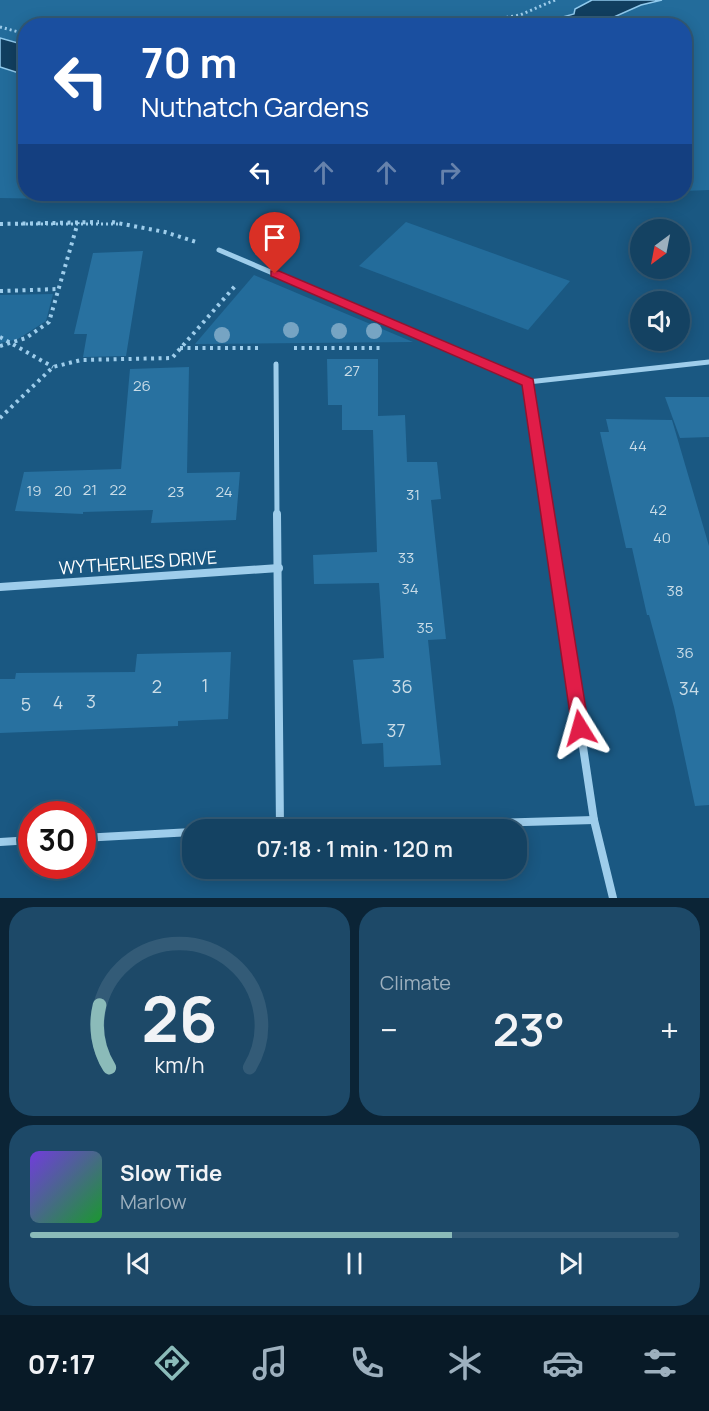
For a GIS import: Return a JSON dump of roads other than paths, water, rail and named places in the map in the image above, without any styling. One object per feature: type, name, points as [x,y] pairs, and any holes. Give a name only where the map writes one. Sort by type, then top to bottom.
[{"type":"street","points":[[219,250],[528,382],[709,362]]},
{"type":"street","points":[[276,364],[280,819]]},
{"type":"street","points":[[528,382],[594,820],[613,898]]},
{"type":"street","name":"WYTHERLIES DRIVE","points":[[0,587],[279,568]]},
{"type":"street","points":[[527,822],[594,820]]},
{"type":"street","points":[[96,837],[182,833]]},
{"type":"street","points":[[0,842],[18,841]]}]
